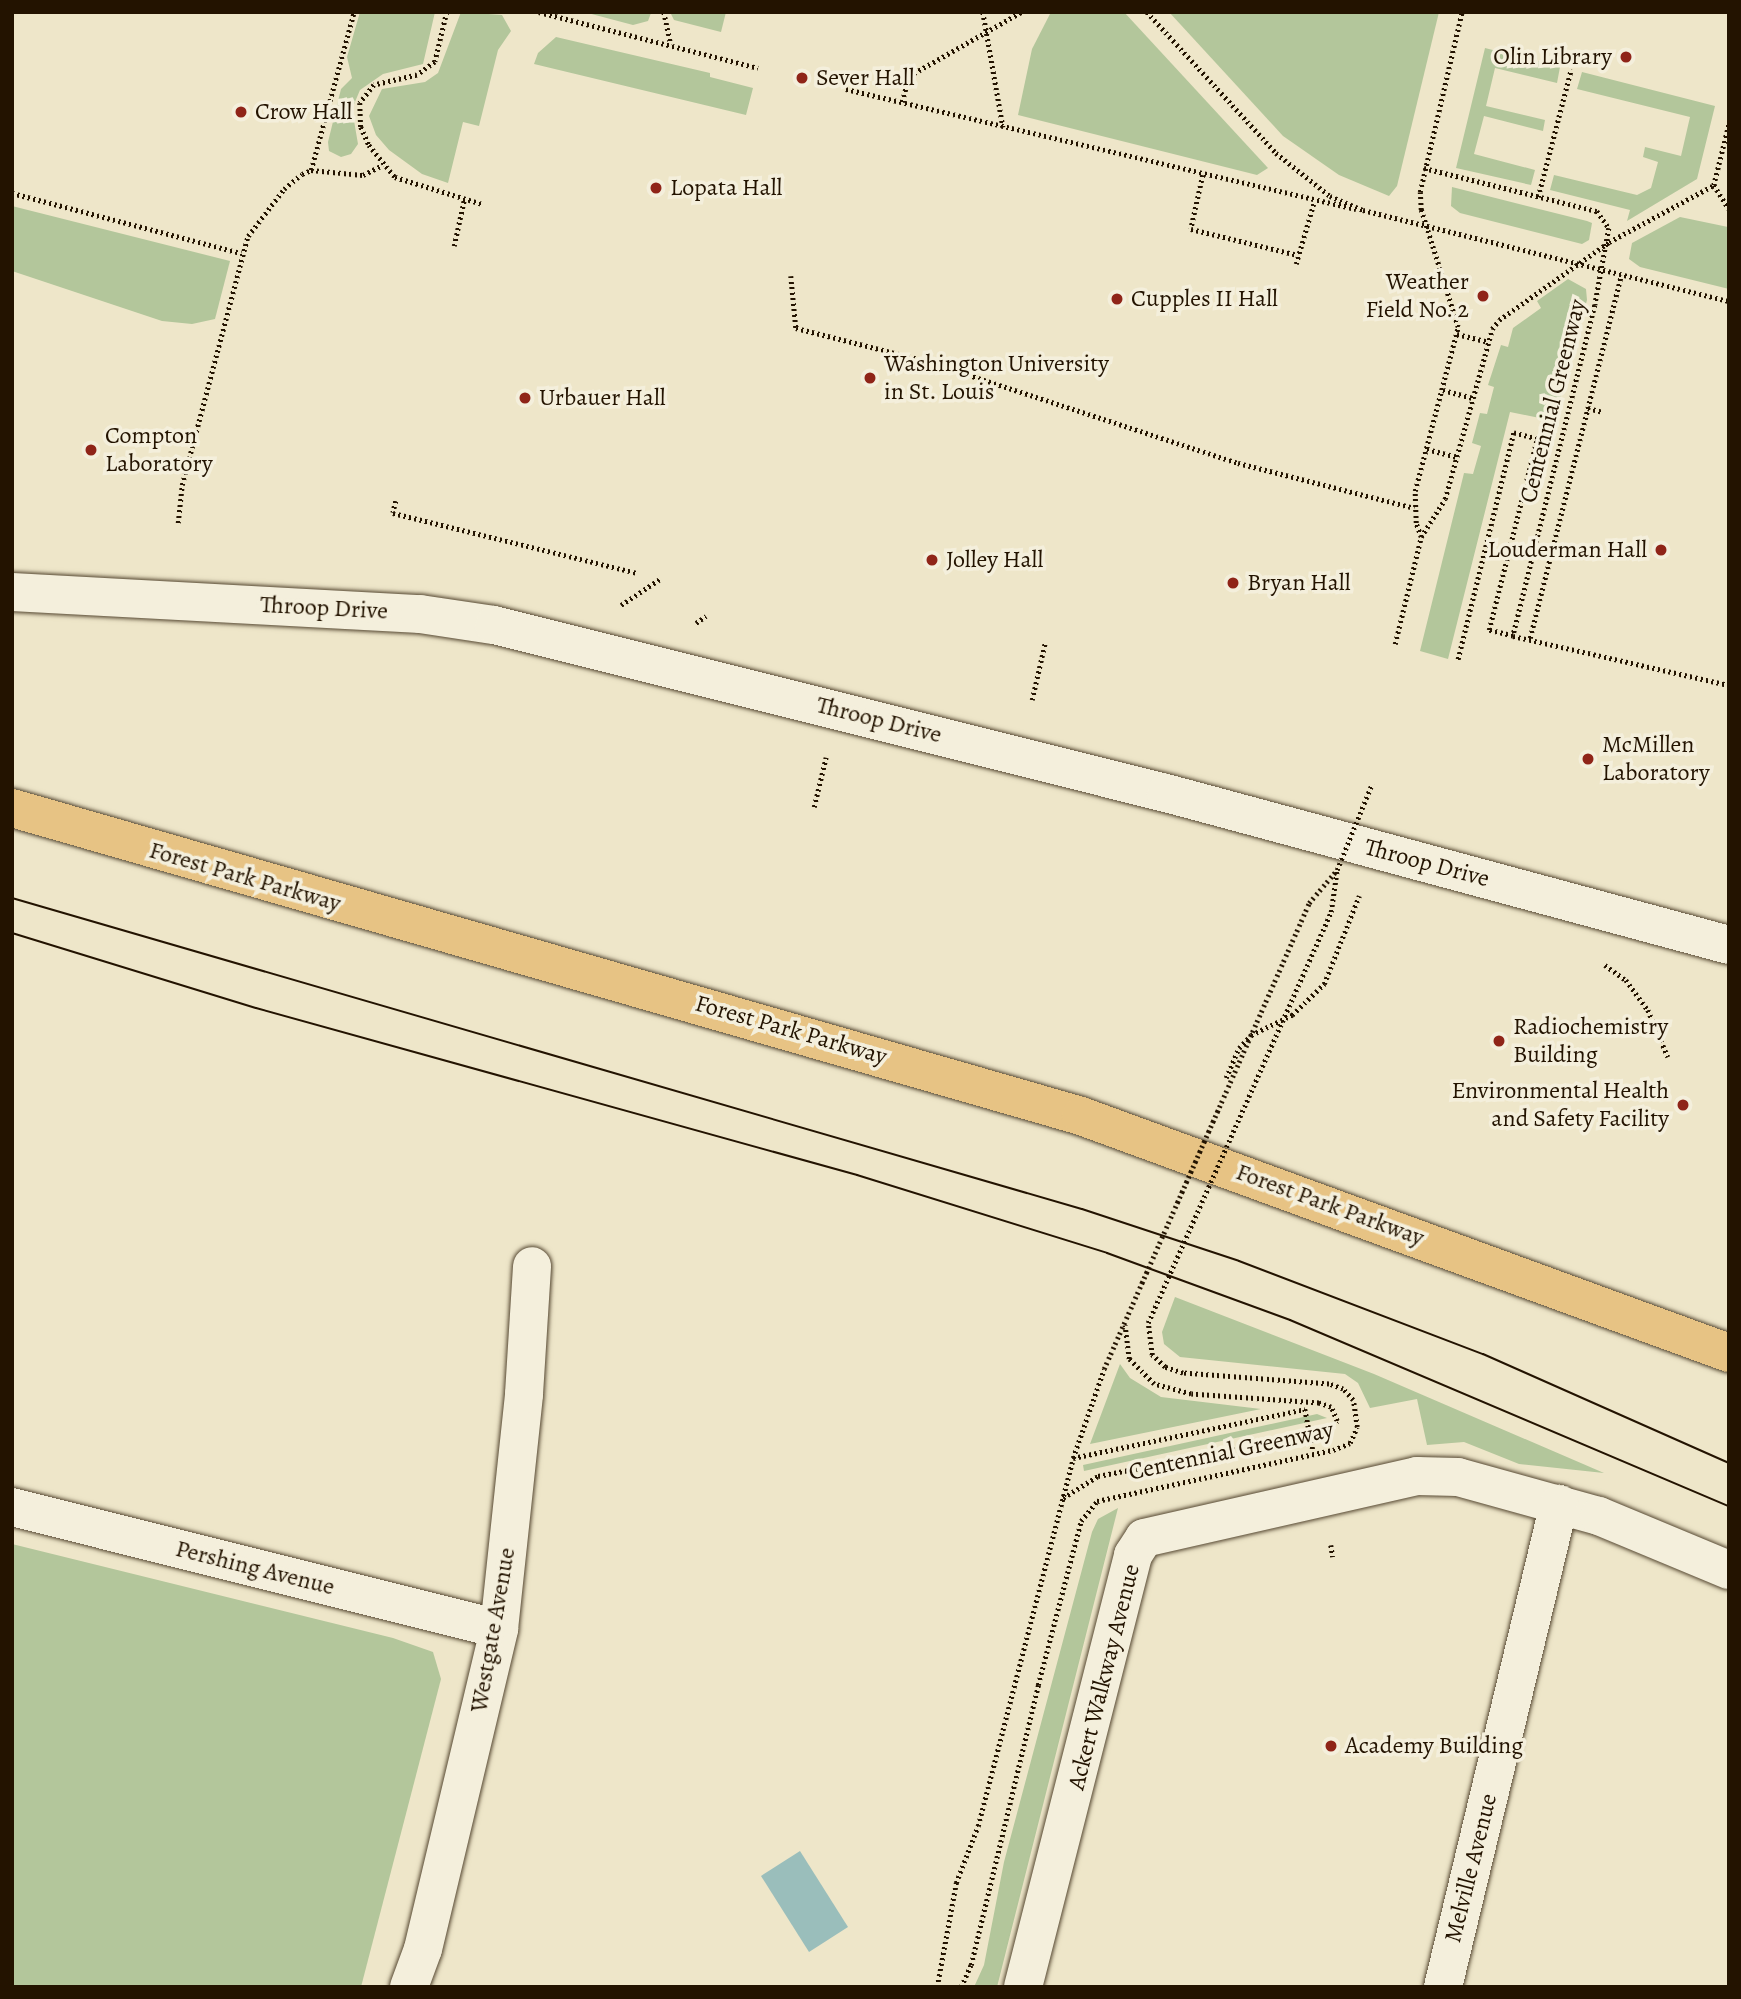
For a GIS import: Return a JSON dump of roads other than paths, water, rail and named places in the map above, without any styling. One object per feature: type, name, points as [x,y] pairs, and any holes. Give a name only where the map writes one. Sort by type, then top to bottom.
[{"type":"main road","name":"Forest Park Parkway","points":[[12,808],[1081,1116],[1729,1353]]},
{"type":"main road","name":"Forest Park Parkway","points":[[1557,1291],[1729,1380]]},
{"type":"street","name":"Throop Drive","points":[[12,592],[420,614],[494,625],[1166,793],[1729,945]]},
{"type":"street","name":"Westgate Avenue","points":[[409,1987],[423,1949],[499,1629],[524,1394],[532,1266]]},
{"type":"street","name":"Ackert Walkway Avenue","points":[[1023,1987],[1133,1555],[1144,1538],[1417,1475],[1458,1477],[1559,1504],[1640,1531],[1729,1570]]},
{"type":"street","name":"Melville Avenue","points":[[1443,1987],[1559,1504]]},
{"type":"street","name":"Pershing Avenue","points":[[12,1507],[499,1629]]},
{"type":"water","points":[[800,1851],[848,1927],[809,1952],[761,1876]]},
{"type":"tram line","points":[[12,898],[1082,1209],[1239,1261],[1483,1354],[1729,1463]]},
{"type":"tram line","points":[[12,933],[256,1008],[857,1175],[1107,1253],[1290,1320],[1729,1506]]},
{"type":"place","name":"Olin Library","points":[[1626,57]]},
{"type":"place","name":"Sever Hall","points":[[802,78]]},
{"type":"place","name":"Crow Hall","points":[[241,112]]},
{"type":"place","name":"Lopata Hall","points":[[656,188]]},
{"type":"place","name":"Weather Field No. 2","points":[[1483,296]]},
{"type":"place","name":"Cupples II Hall","points":[[1117,299]]},
{"type":"place","name":"Washington University in St. Louis","points":[[870,378]]},
{"type":"place","name":"Urbauer Hall","points":[[525,398]]},
{"type":"place","name":"Compton Laboratory","points":[[91,450]]},
{"type":"place","name":"Louderman Hall","points":[[1661,550]]},
{"type":"place","name":"Jolley Hall","points":[[932,560]]},
{"type":"place","name":"Bryan Hall","points":[[1233,583]]},
{"type":"place","name":"McMillen Laboratory","points":[[1588,759]]},
{"type":"place","name":"Radiochemistry Building","points":[[1499,1041]]},
{"type":"place","name":"Environmental Health and Safety Facility","points":[[1683,1105]]},
{"type":"place","name":"Academy Building","points":[[1331,1746]]}]
